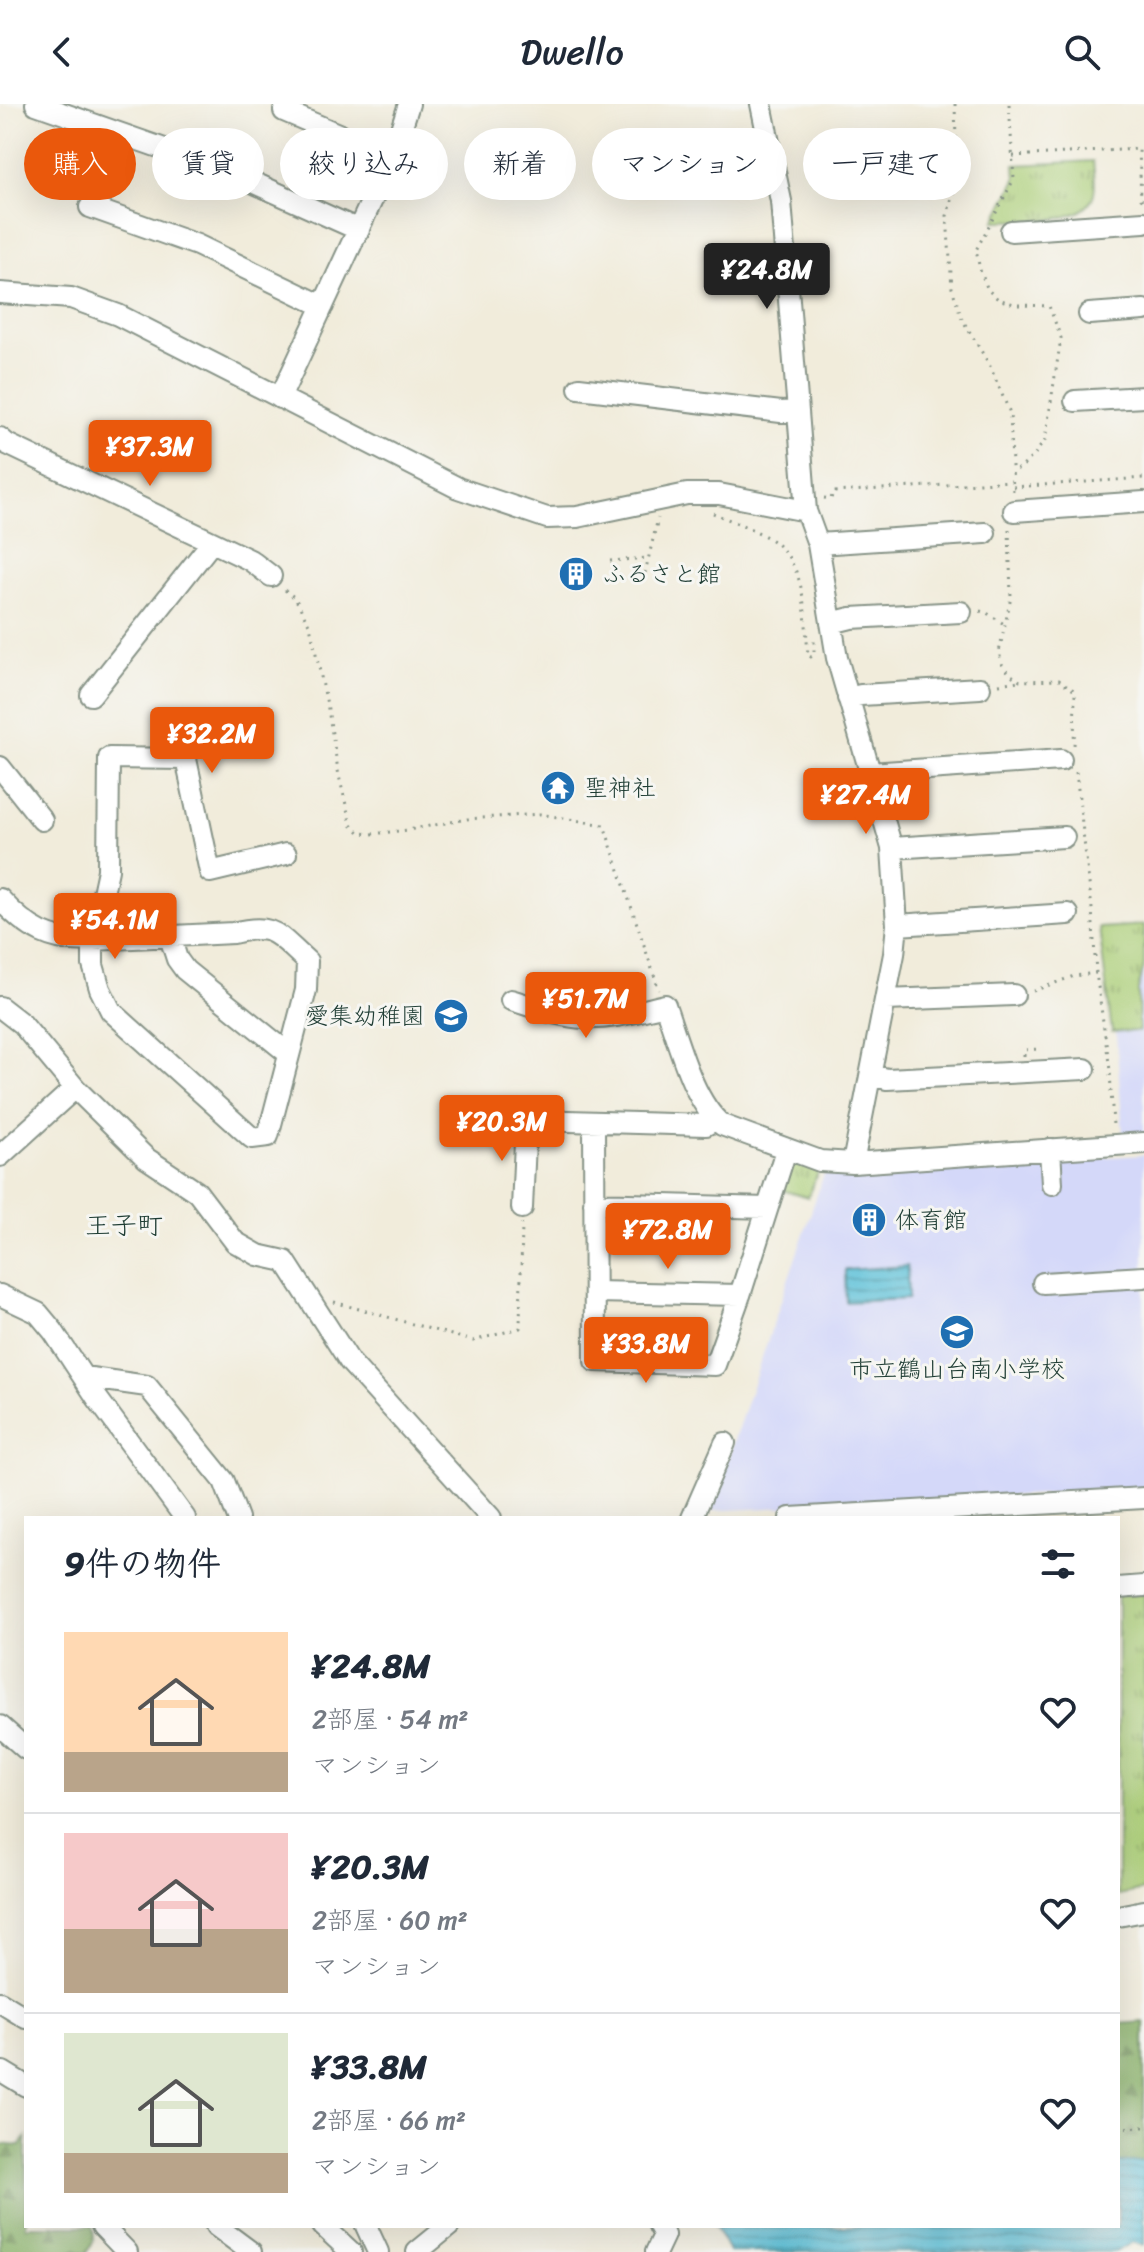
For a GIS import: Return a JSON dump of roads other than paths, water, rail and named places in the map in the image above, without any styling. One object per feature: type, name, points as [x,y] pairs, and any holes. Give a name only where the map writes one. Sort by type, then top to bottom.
[{"type":"street","points":[[36,104],[230,172],[359,230]]},
{"type":"street","points":[[401,128],[409,104]]},
{"type":"street","points":[[761,104],[781,201],[797,411],[818,544],[822,626],[837,658],[892,848],[897,925],[886,1000],[853,1163]]},
{"type":"street","points":[[284,111],[324,128]]},
{"type":"street","points":[[280,398],[373,200]]},
{"type":"street","points":[[90,207],[197,245],[323,306]]},
{"type":"street","points":[[1011,231],[1144,222]]},
{"type":"street","points":[[0,293],[71,298],[106,311],[458,488],[547,518],[577,517],[687,494],[719,494],[811,504]]},
{"type":"street","points":[[1089,314],[1144,310]]},
{"type":"street","points":[[579,388],[781,412],[797,411]]},
{"type":"street","points":[[1075,401],[1144,397]]},
{"type":"street","points":[[0,438],[250,560],[271,576]]},
{"type":"street","points":[[1014,511],[1144,502]]},
{"type":"street","points":[[818,544],[985,533]]},
{"type":"street","points":[[91,695],[212,542]]},
{"type":"street","points":[[822,626],[851,618],[961,612]]},
{"type":"street","points":[[848,698],[980,688]]},
{"type":"street","points":[[870,773],[1070,757]]},
{"type":"street","points":[[0,899],[28,926],[59,940],[76,942],[93,940],[233,933],[255,928],[269,929],[307,961],[306,990],[268,1136],[252,1138],[111,1011],[100,989],[93,965],[93,940],[108,870],[109,758],[186,759],[210,872],[286,854]]},
{"type":"street","points":[[3,774],[42,820]]},
{"type":"street","points":[[892,848],[1064,837]]},
{"type":"street","points":[[897,925],[1068,914]]},
{"type":"street","points":[[170,937],[177,959],[185,970],[289,1054]]},
{"type":"street","points":[[886,1000],[1014,995]]},
{"type":"street","points":[[511,1000],[557,1014],[586,1018],[665,1005],[703,1104],[715,1120],[820,1161],[853,1163],[1144,1143]]},
{"type":"street","points":[[0,1007],[22,1024],[75,1088],[146,1158],[197,1192],[235,1242],[258,1255],[285,1261],[350,1362],[489,1516]]},
{"type":"street","points":[[871,1075],[887,1079],[1085,1069]]},
{"type":"street","points":[[0,1156],[75,1088]]},
{"type":"street","points":[[462,1118],[706,1125],[715,1120]]},
{"type":"street","points":[[522,1208],[526,1120]]},
{"type":"street","points":[[594,1122],[595,1361],[715,1365],[786,1150]]},
{"type":"street","points":[[1050,1149],[1052,1184]]},
{"type":"street","points":[[594,1203],[767,1208]]},
{"type":"street","points":[[1043,1283],[1144,1277]]},
{"type":"street","points":[[595,1292],[740,1295]]},
{"type":"street","points":[[0,1295],[38,1313],[53,1331],[97,1398],[184,1516]]},
{"type":"street","points":[[84,1377],[147,1386],[224,1481],[237,1516]]},
{"type":"street","points":[[693,1516],[725,1443]]},
{"type":"street","points":[[868,1516],[984,1513],[1144,1498]]},
{"type":"street","points":[[1120,1588],[1144,1586]]},
{"type":"street","points":[[0,1726],[24,1747]]},
{"type":"street","points":[[1120,1916],[1144,1911]]},
{"type":"street","points":[[0,2002],[24,2017]]},
{"type":"street","points":[[3,2072],[24,2085]]},
{"type":"street","points":[[104,2228],[127,2252]]},
{"type":"street","points":[[219,2228],[251,2252]]},
{"type":"street","points":[[325,2228],[351,2252]]},
{"type":"street","points":[[367,2228],[378,2252]]},
{"type":"street","points":[[417,2252],[447,2228]]},
{"type":"street","points":[[656,2252],[664,2235],[660,2228]]},
{"type":"water","points":[[907,1266],[908,1299],[846,1302],[845,1270]]},
{"type":"water","points":[[1144,2161],[1144,2246],[1133,2242],[1115,2252],[729,2252],[716,2228],[1120,2228],[1120,2163]]},
{"type":"place","name":"ふるさと館","points":[[576,574]]},
{"type":"place","name":"聖神社","points":[[558,788]]},
{"type":"place","name":"愛集幼稚園","points":[[451,1016]]},
{"type":"place","name":"体育館","points":[[869,1220]]},
{"type":"place","name":"市立鶴山台南小学校","points":[[957,1332]]},
{"type":"district","name":"王子町","points":[[124,1225]]}]
